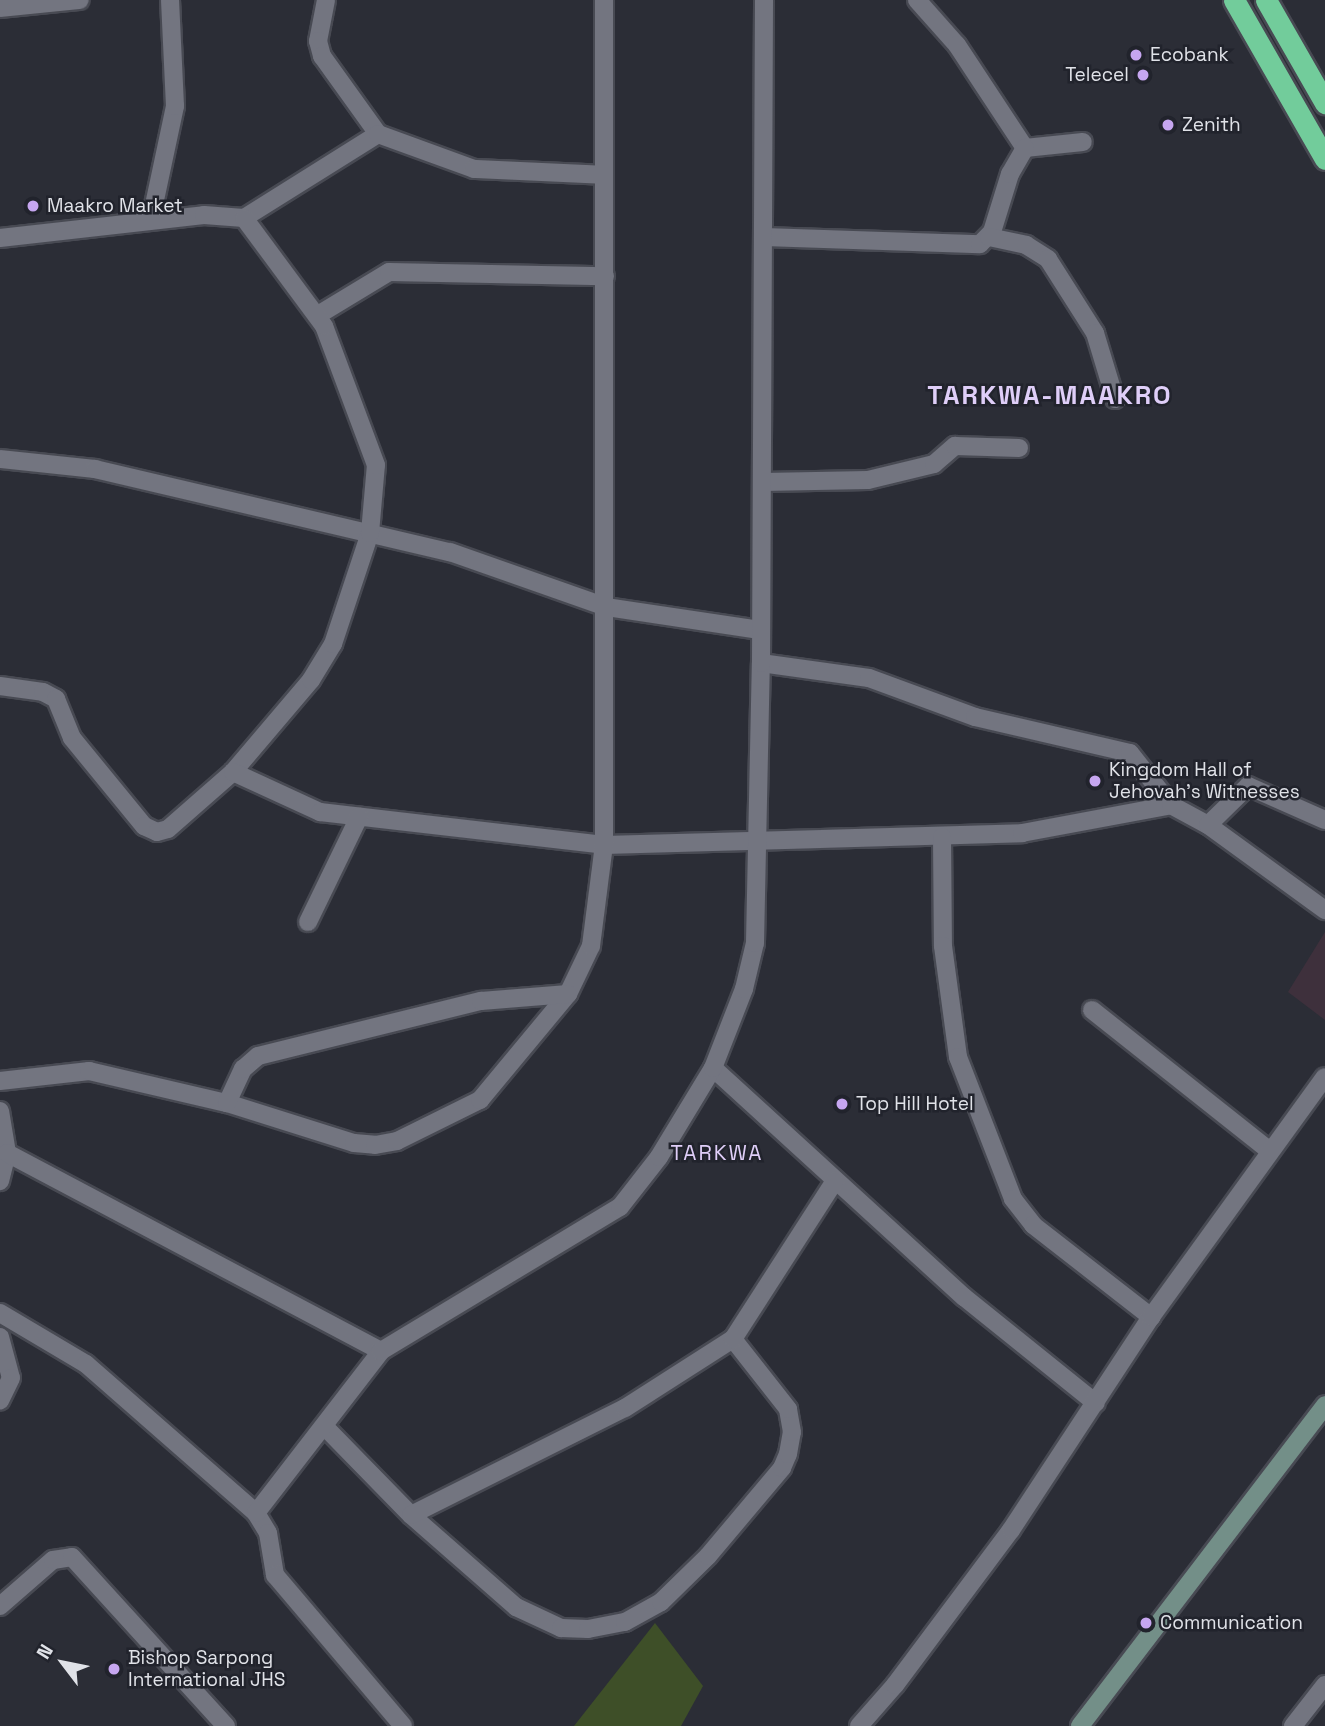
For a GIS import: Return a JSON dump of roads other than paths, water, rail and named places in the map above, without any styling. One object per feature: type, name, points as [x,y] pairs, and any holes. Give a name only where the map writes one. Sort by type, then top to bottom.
[{"type":"highway","points":[[1234,0],[1325,159]]},
{"type":"highway","points":[[1266,0],[1325,103]]},
{"type":"street","points":[[0,8],[80,0]]},
{"type":"street","points":[[151,219],[175,106],[170,0]]},
{"type":"street","points":[[326,0],[318,41],[321,56],[378,134],[474,169],[604,175]]},
{"type":"street","points":[[0,1081],[89,1072],[227,1103],[354,1143],[397,1141],[480,1100],[568,994],[591,946],[604,845],[604,0]]},
{"type":"street","points":[[256,1513],[382,1351],[620,1207],[659,1157],[713,1068],[752,962],[761,663],[759,630],[763,482],[764,0]]},
{"type":"street","points":[[917,0],[957,44],[1025,148]]},
{"type":"street","points":[[0,238],[151,219],[204,215],[244,218],[378,134]]},
{"type":"street","points":[[1025,148],[1083,142]]},
{"type":"street","points":[[764,237],[980,244],[989,237],[1010,174],[1025,148]]},
{"type":"street","points":[[0,686],[43,692],[56,699],[72,738],[150,831],[168,829],[233,772],[322,664],[370,533],[376,465],[318,315],[244,218]]},
{"type":"street","points":[[989,237],[1026,245],[1048,259],[1096,333],[1115,399]]},
{"type":"street","points":[[318,315],[389,272],[605,276]]},
{"type":"street","points":[[763,482],[868,480],[934,464],[955,446],[1019,448]]},
{"type":"street","points":[[0,459],[95,469],[370,533],[489,564],[606,607],[759,630]]},
{"type":"street","points":[[761,663],[869,678],[975,717],[1130,752],[1171,805],[1208,825],[1325,910]]},
{"type":"street","points":[[233,772],[306,808],[359,817],[604,845],[1023,833],[1171,805]]},
{"type":"street","points":[[1208,825],[1248,786],[1325,820]]},
{"type":"street","points":[[308,922],[359,817]]},
{"type":"street","points":[[942,837],[943,946],[958,1057],[1013,1199],[1033,1225],[1151,1317]]},
{"type":"street","points":[[227,1103],[243,1069],[258,1056],[481,1001],[568,994]]},
{"type":"street","points":[[1092,1010],[1270,1151]]},
{"type":"street","points":[[713,1068],[964,1297],[1096,1403]]},
{"type":"street","points":[[859,1726],[895,1685],[1010,1530],[1151,1317],[1325,1077]]},
{"type":"street","points":[[0,1111],[7,1153],[0,1181]]},
{"type":"street","points":[[7,1153],[382,1351]]},
{"type":"street","points":[[411,1515],[625,1408],[733,1339],[835,1181]]},
{"type":"street","points":[[0,1312],[86,1364],[256,1513],[268,1533],[275,1575],[403,1726]]},
{"type":"street","points":[[0,1337],[11,1378],[0,1401]]},
{"type":"street","points":[[325,1427],[411,1515],[533,1618],[561,1628],[588,1629],[644,1614],[708,1556],[782,1468],[792,1432],[788,1409],[733,1339]]},
{"type":"street","points":[[1080,1726],[1325,1405]]},
{"type":"street","points":[[0,1606],[53,1560],[72,1557],[225,1726]]},
{"type":"street","points":[[1293,1726],[1325,1685]]},
{"type":"place","name":"Ecobank","points":[[1136,55]]},
{"type":"place","name":"Telecel","points":[[1143,75]]},
{"type":"place","name":"Zenith","points":[[1168,125]]},
{"type":"place","name":"Maakro Market","points":[[33,206]]},
{"type":"place","name":"Kingdom Hall of Jehovah's Witnesses","points":[[1095,781]]},
{"type":"place","name":"Top Hill Hotel","points":[[842,1104]]},
{"type":"place","name":"Communication","points":[[1146,1623]]},
{"type":"place","name":"Bishop Sarpong International JHS","points":[[114,1669]]},
{"type":"district","name":"TARKWA-MAAKRO","points":[[1050,396]]},
{"type":"district","name":"TARKWA","points":[[717,1153]]}]
